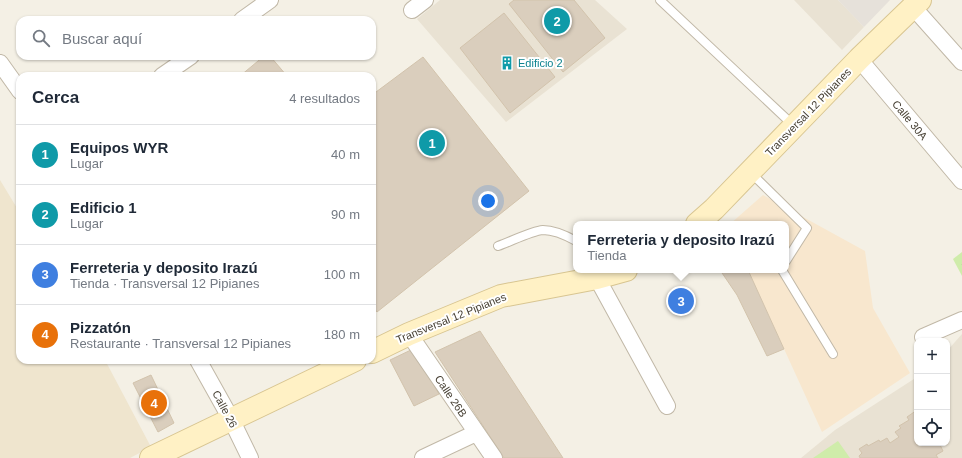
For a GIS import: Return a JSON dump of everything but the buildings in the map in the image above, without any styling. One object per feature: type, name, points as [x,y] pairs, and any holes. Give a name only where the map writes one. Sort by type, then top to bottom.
[{"type":"street","points":[[248,16],[270,0]]},
{"type":"street","points":[[412,10],[425,0]]},
{"type":"street","points":[[916,3],[962,62]]},
{"type":"street","name":"Transversal 12 Pipianes","points":[[700,221],[714,209],[916,3]]},
{"type":"street","points":[[168,72],[185,60]]},
{"type":"street","name":"Calle 30A","points":[[859,60],[962,181]]},
{"type":"street","points":[[0,63],[16,85]]},
{"type":"street","name":"Transversal 12 Pipianes","points":[[376,350],[409,334],[501,296],[598,278],[614,273]]},
{"type":"street","points":[[598,278],[667,406]]},
{"type":"street","points":[[923,337],[962,320]]},
{"type":"street","name":"Calle 26B","points":[[409,334],[494,458]]},
{"type":"street","name":"Calle 26","points":[[200,364],[231,419],[250,458]]},
{"type":"street","points":[[151,458],[347,364]]},
{"type":"street","points":[[423,458],[476,433]]},
{"type":"lane","points":[[660,0],[794,126]]},
{"type":"lane","points":[[750,172],[807,228],[789,256]]},
{"type":"lane","points":[[498,246],[528,234],[543,230],[573,240]]},
{"type":"lane","points":[[784,273],[833,354]]},
{"type":"shaded area","points":[[440,0],[595,0],[627,29],[506,122],[417,19]]},
{"type":"shaded area","points":[[794,0],[838,0],[864,27],[842,50]]},
{"type":"shaded area","points":[[838,0],[890,0],[864,27]]},
{"type":"shaded area","points":[[0,180],[16,206],[16,364],[107,364],[151,447],[130,458],[0,458]]},
{"type":"shaded area","points":[[763,195],[865,251],[873,308],[910,373],[822,432],[749,273],[789,273],[789,221],[733,221]]},
{"type":"shaded area","points":[[962,334],[962,458],[801,458],[835,430],[914,379],[914,446],[950,446],[950,348]]},
{"type":"green space","points":[[962,252],[962,276],[953,259]]},
{"type":"green space","points":[[838,441],[850,458],[813,458]]},
{"type":"place","name":"Edificio 1","points":[[557,21]]},
{"type":"place","name":"Edificio 2","points":[[507,63]]},
{"type":"place","name":"Equipos WYR","points":[[432,143]]},
{"type":"place","name":"Ferreteria y deposito Irazú","points":[[681,301]]},
{"type":"place","name":"Pizzatón","points":[[154,403]]}]
